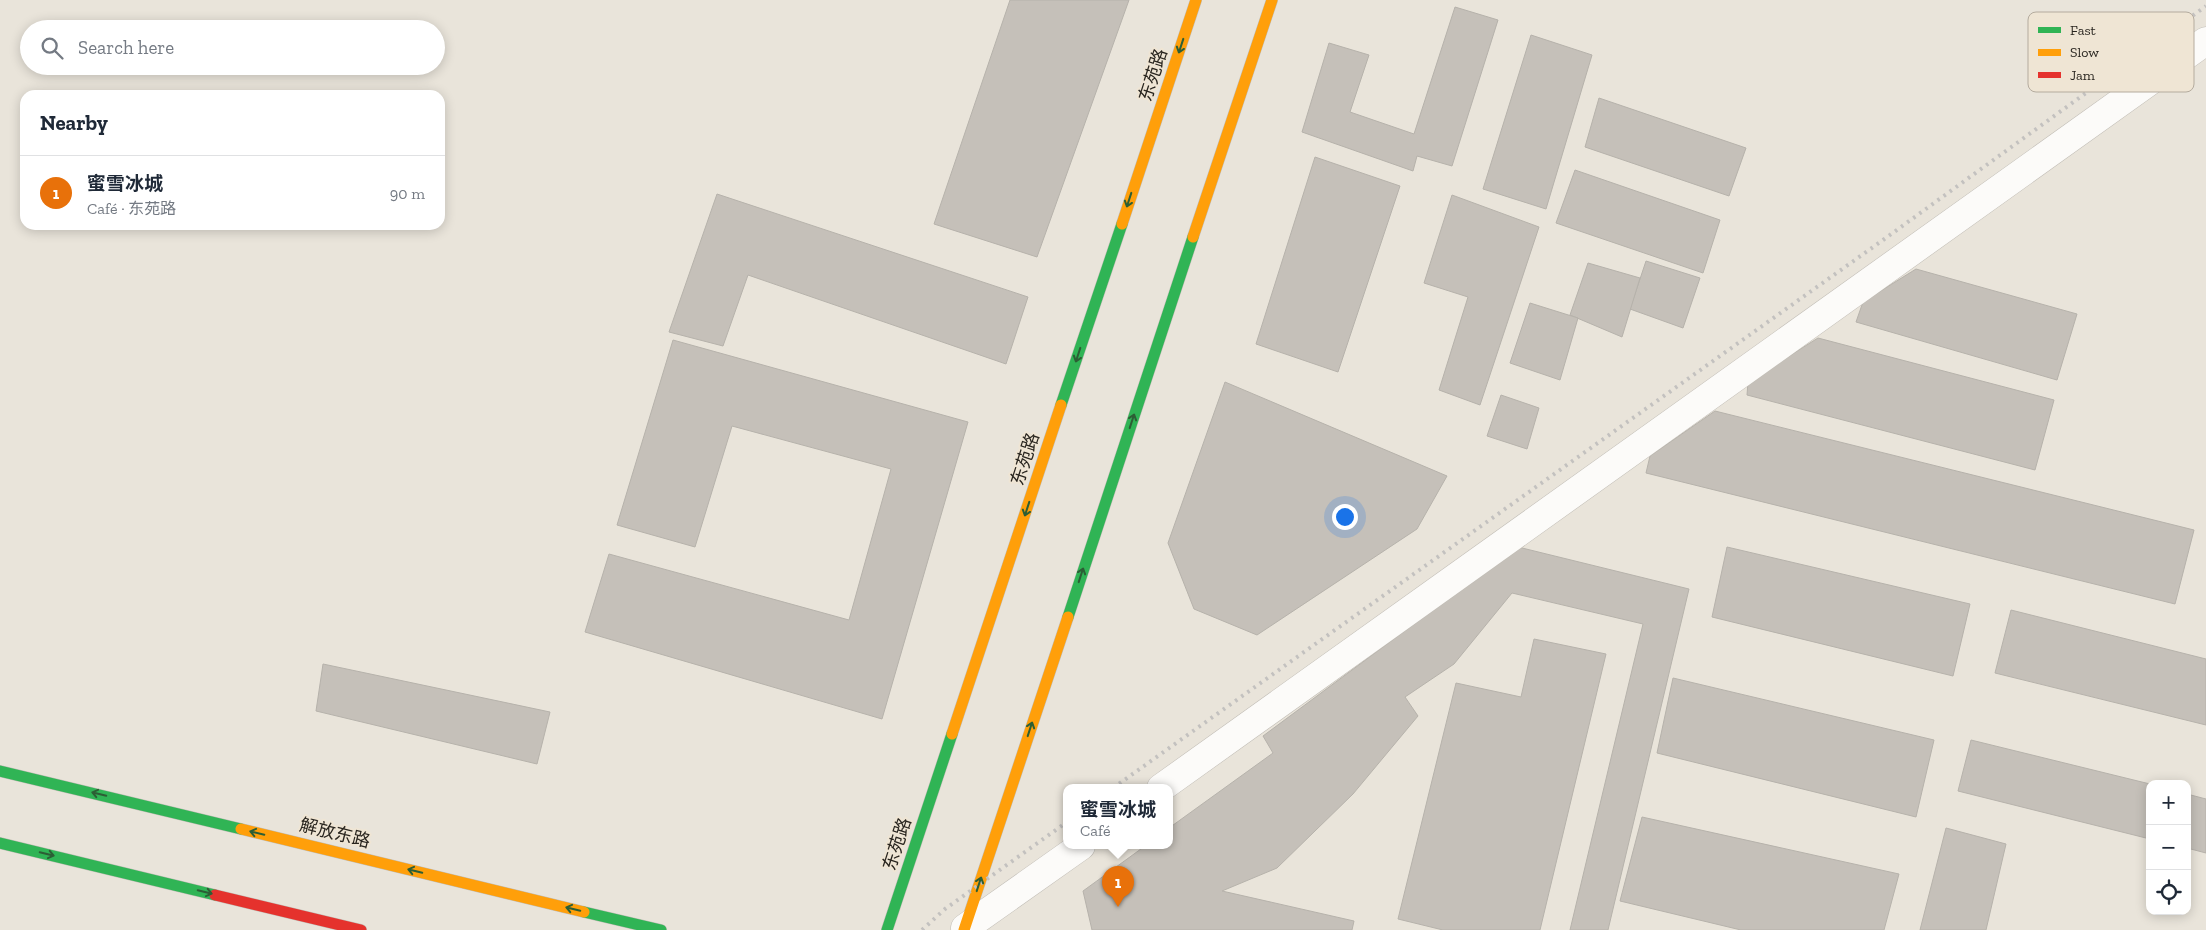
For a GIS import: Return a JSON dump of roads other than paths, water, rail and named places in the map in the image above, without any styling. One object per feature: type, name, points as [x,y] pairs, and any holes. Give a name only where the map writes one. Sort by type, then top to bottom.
[{"type":"main road","name":"东苑路","points":[[887,930],[1196,0]]},
{"type":"main road","points":[[964,929],[1272,0]]},
{"type":"main road","name":"解放东路","points":[[0,771],[661,930]]},
{"type":"main road","points":[[0,843],[361,930]]},
{"type":"street","points":[[2194,50],[2206,41]]},
{"type":"street","points":[[1167,784],[2135,92]]},
{"type":"street","points":[[964,929],[1076,849]]},
{"type":"railway","points":[[2194,15],[2206,6]]},
{"type":"railway","points":[[1119,784],[1883,240],[2087,92]]},
{"type":"railway","points":[[922,930],[945,909],[1063,825]]},
{"type":"place","name":"蜜雪冰城","points":[[1118,907]]}]
